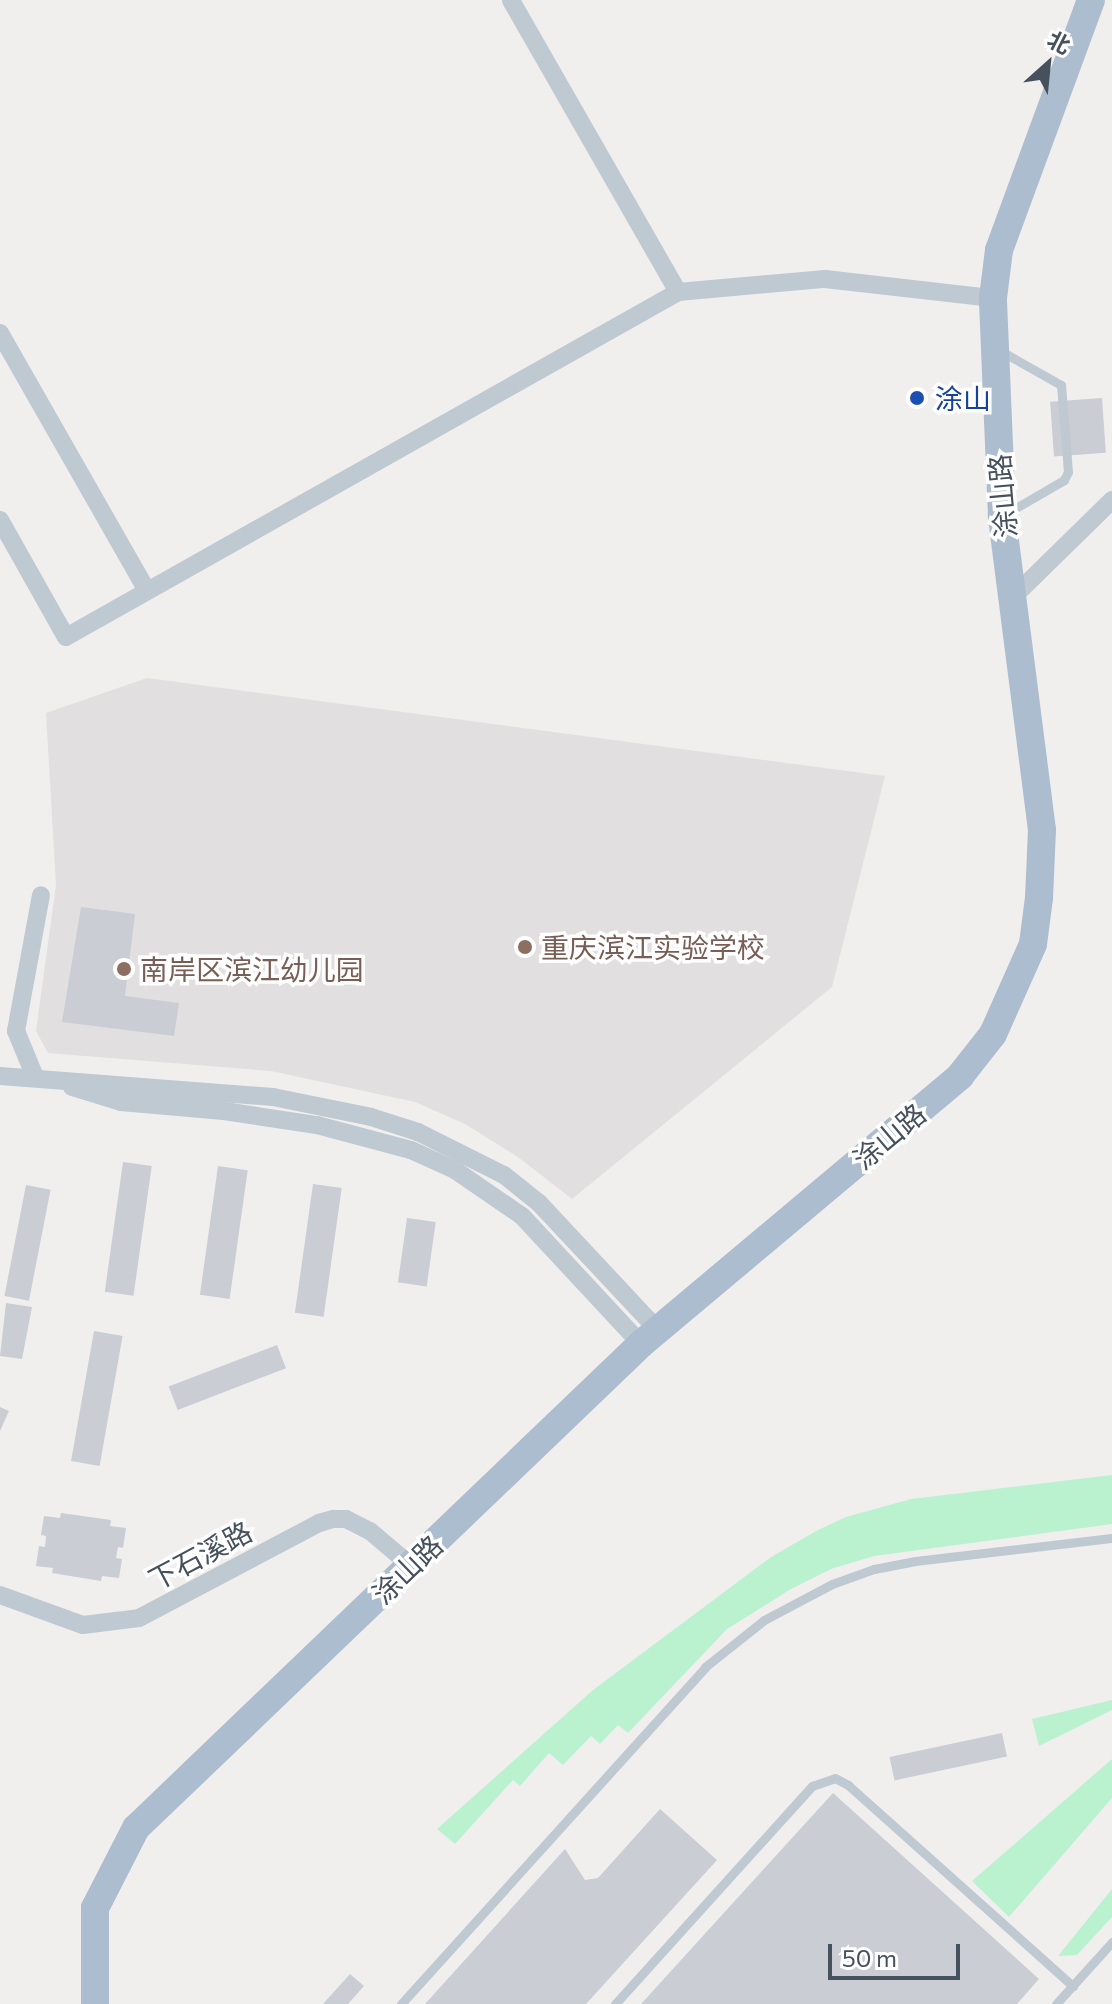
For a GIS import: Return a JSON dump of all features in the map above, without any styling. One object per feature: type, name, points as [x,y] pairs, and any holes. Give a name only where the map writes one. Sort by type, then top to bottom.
[{"type":"main road","name":"涂山路","points":[[95,2004],[95,1908],[136,1828],[650,1337],[960,1076],[993,1034],[1033,944],[1042,830],[1002,516],[992,347],[993,298],[999,250],[1091,0]]},
{"type":"street","points":[[511,0],[678,292]]},
{"type":"street","points":[[0,520],[66,637],[678,292],[825,279],[993,298]]},
{"type":"street","points":[[0,333],[147,591]]},
{"type":"street","points":[[1013,597],[1112,500]]},
{"type":"street","points":[[35,1077],[16,1031],[41,895]]},
{"type":"street","points":[[0,1076],[35,1077],[121,1102],[224,1111],[317,1125],[411,1150],[455,1170],[522,1216],[650,1337]]},
{"type":"street","name":"下石溪路","points":[[0,1595],[83,1625],[139,1618],[333,1519],[346,1519],[370,1531],[410,1565]]},
{"type":"lane","points":[[992,347],[1061,385],[1068,472],[1064,480],[1002,516]]},
{"type":"lane","points":[[401,2004],[705,1667],[764,1620],[832,1584],[874,1569],[915,1561],[1112,1538]]},
{"type":"lane","points":[[615,2004],[812,1786],[835,1778],[848,1785],[1073,1986]]},
{"type":"lane","points":[[1056,2004],[1112,1942]]},
{"type":"shaded area","name":"重庆滨江实验学校","points":[[147,678],[885,776],[832,987],[572,1199],[518,1157],[465,1124],[415,1102],[271,1071],[48,1053],[36,1031],[56,885],[46,713]]},
{"type":"green space","points":[[1112,1475],[1112,1524],[874,1556],[831,1569],[791,1589],[727,1629],[628,1733],[618,1725],[600,1744],[591,1736],[563,1765],[549,1753],[520,1786],[513,1780],[455,1844],[437,1829],[593,1690],[771,1557],[818,1530],[846,1517],[911,1499]]},
{"type":"green space","points":[[1112,1700],[1112,1710],[1039,1746],[1032,1719]]},
{"type":"green space","points":[[1112,1759],[1112,1798],[1009,1917],[972,1881]]},
{"type":"green space","points":[[1112,1889],[1112,1917],[1077,1955],[1058,1956]]},
{"type":"building","points":[[1102,398],[1106,453],[1054,456],[1050,402]]},
{"type":"building","points":[[81,907],[135,914],[125,996],[179,1003],[174,1036],[62,1022]]},
{"type":"building","points":[[123,1162],[152,1166],[133,1296],[105,1292]]},
{"type":"building","points":[[218,1166],[248,1170],[230,1299],[200,1295]]},
{"type":"building","points":[[313,1184],[342,1188],[324,1317],[295,1313]]},
{"type":"building","points":[[26,1185],[51,1190],[29,1301],[4,1296]]},
{"type":"building","points":[[407,1218],[436,1222],[427,1286],[398,1282]]},
{"type":"building","points":[[6,1303],[32,1307],[22,1359],[0,1356]]},
{"type":"building","points":[[94,1331],[123,1336],[100,1466],[71,1461]]},
{"type":"building","points":[[277,1345],[286,1368],[178,1410],[169,1387]]},
{"type":"building","points":[[0,1407],[9,1411],[0,1431]]},
{"type":"building","points":[[61,1513],[111,1520],[110,1526],[126,1528],[123,1548],[118,1547],[116,1558],[122,1559],[119,1578],[102,1576],[101,1581],[52,1573],[53,1568],[36,1566],[39,1546],[45,1547],[46,1536],[41,1535],[44,1516],[60,1518]]},
{"type":"building","points":[[1002,1733],[1007,1756],[895,1780],[890,1757]]},
{"type":"building","points":[[833,1793],[1039,1979],[1017,2004],[641,2004]]},
{"type":"building","points":[[660,1809],[717,1860],[586,2004],[425,2004],[565,1849],[585,1880],[598,1878]]},
{"type":"building","points":[[350,1974],[364,1986],[348,2004],[323,2004]]},
{"type":"place","name":"涂山","points":[[917,398]]},
{"type":"place","name":"重庆滨江实验学校","points":[[525,947]]},
{"type":"place","name":"南岸区滨江幼儿园","points":[[124,969]]}]
